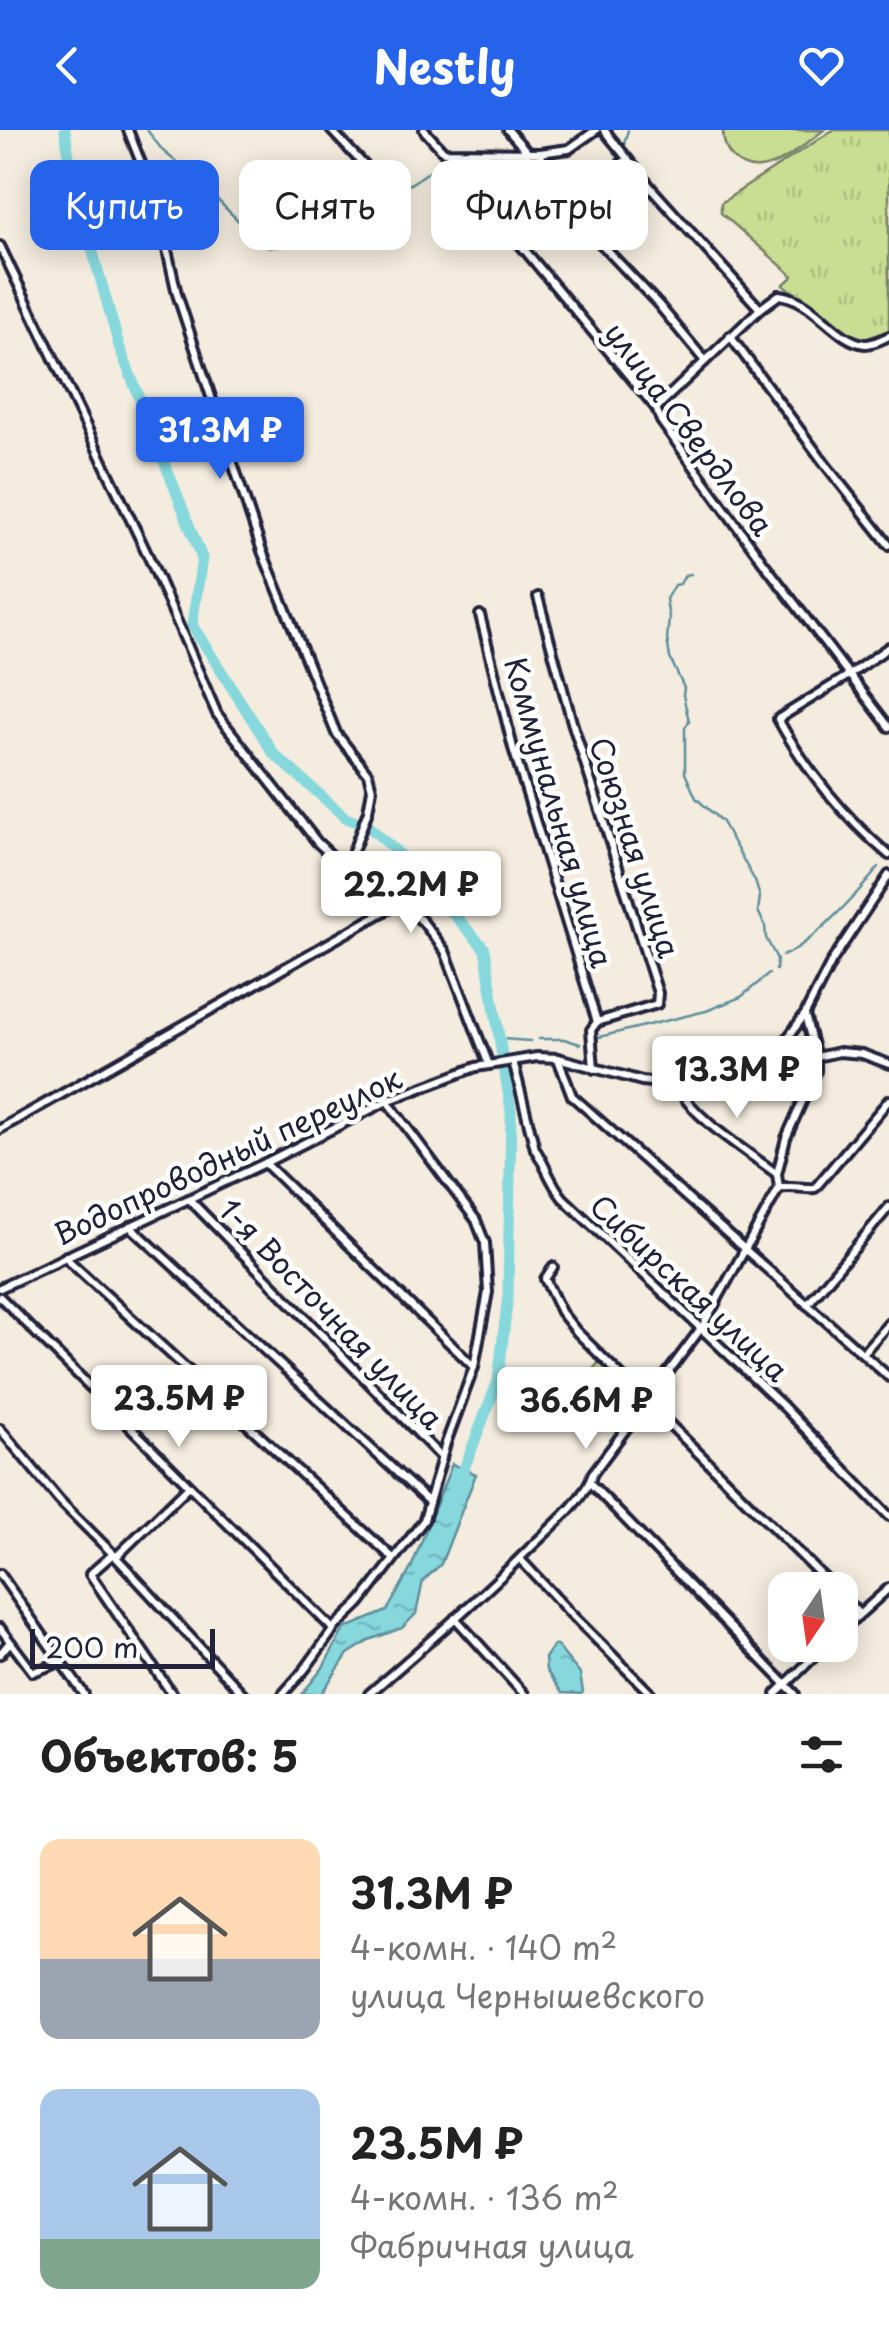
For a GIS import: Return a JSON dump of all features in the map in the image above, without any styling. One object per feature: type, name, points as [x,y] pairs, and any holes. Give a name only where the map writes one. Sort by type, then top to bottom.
[{"type":"street","points":[[128,130],[156,201],[177,294],[262,550],[336,733],[368,774],[372,790],[351,857],[352,866]]},
{"type":"street","points":[[332,130],[360,160]]},
{"type":"street","points":[[424,130],[444,152],[528,157],[569,149],[600,130],[760,309]]},
{"type":"street","points":[[508,130],[528,157]]},
{"type":"street","points":[[540,153],[542,160]]},
{"type":"street","points":[[0,246],[152,564],[217,714],[317,842],[423,922],[445,951],[489,1065]]},
{"type":"street","name":"улица Свердлова","points":[[524,250],[656,408],[661,422],[763,562],[889,726]]},
{"type":"street","points":[[607,250],[705,361]]},
{"type":"street","points":[[656,408],[779,294],[793,296],[864,344],[889,336]]},
{"type":"street","points":[[730,336],[889,545]]},
{"type":"street","name":"Союзная улица","points":[[538,597],[572,722],[658,993],[657,1004],[597,1022]]},
{"type":"street","name":"Коммунальная улица","points":[[480,616],[513,748],[597,1022]]},
{"type":"street","points":[[889,647],[778,719],[814,774],[870,840],[889,855]]},
{"type":"street","points":[[558,1058],[642,1082],[676,1085],[750,1069],[782,1046],[805,1014],[832,961],[889,875]]},
{"type":"street","points":[[0,1129],[401,902]]},
{"type":"street","points":[[369,1694],[550,1530],[590,1482],[593,1472],[702,1327],[779,1188],[777,1174],[786,1138],[816,1072],[805,1014]]},
{"type":"street","points":[[594,1069],[590,1030],[597,1022]]},
{"type":"street","points":[[782,1046],[816,1056],[862,1054],[889,1064]]},
{"type":"street","name":"Водопроводный переулок","points":[[0,1288],[68,1259],[388,1101],[476,1067],[537,1057],[558,1058]]},
{"type":"street","points":[[558,1058],[572,1096],[889,1377]]},
{"type":"street","name":"Сибирская улица","points":[[513,1061],[532,1140],[555,1188],[702,1327],[889,1516]]},
{"type":"street","points":[[676,1085],[713,1125],[777,1174]]},
{"type":"street","points":[[779,1188],[816,1188],[889,1100]]},
{"type":"street","points":[[283,1694],[424,1520],[474,1366],[488,1292],[485,1243],[476,1220],[388,1101]]},
{"type":"street","points":[[265,1163],[474,1366]]},
{"type":"street","name":"1-я Восточная улица","points":[[189,1199],[442,1458]]},
{"type":"street","points":[[807,1306],[889,1206]]},
{"type":"street","points":[[130,1226],[429,1502]]},
{"type":"street","points":[[68,1259],[393,1558]]},
{"type":"street","points":[[552,1267],[544,1279],[561,1312],[577,1332],[818,1572]]},
{"type":"street","points":[[0,1297],[334,1629]]},
{"type":"street","points":[[863,1352],[889,1323]]},
{"type":"street","points":[[0,1429],[60,1501],[243,1694]]},
{"type":"street","points":[[590,1482],[794,1694]]},
{"type":"street","points":[[172,1694],[90,1574],[190,1486]]},
{"type":"street","points":[[520,1558],[651,1694]]},
{"type":"street","points":[[0,1574],[84,1694]]},
{"type":"street","points":[[859,1614],[889,1588]]},
{"type":"street","points":[[454,1618],[524,1694]]},
{"type":"street","points":[[0,1628],[32,1672],[61,1662]]},
{"type":"street","points":[[0,1654],[10,1642]]},
{"type":"street","points":[[776,1694],[809,1662]]},
{"type":"green space","points":[[723,130],[824,130],[780,161],[756,168],[731,156]]},
{"type":"green space","points":[[833,130],[889,130],[889,333],[871,341],[847,333],[783,285],[793,276],[721,213],[721,203]]},
{"type":"green space","points":[[601,1360],[618,1377],[609,1385],[603,1401],[580,1384]]},
{"type":"water","points":[[452,1464],[476,1474],[441,1564],[423,1581],[416,1614],[402,1628],[372,1639],[348,1654],[321,1694],[302,1694],[322,1669],[344,1629],[387,1611],[411,1568]]},
{"type":"water","points":[[554,1645],[580,1674],[581,1694],[562,1693],[546,1670],[545,1658]]},
{"type":"waterway","points":[[65,130],[72,177],[119,346],[202,558],[192,625],[274,754],[346,818],[369,827],[398,853],[485,949],[511,1111],[508,1295],[498,1381],[460,1479]]},
{"type":"waterway","points":[[147,130],[163,151],[269,247],[288,242],[308,226],[412,183],[431,170]]},
{"type":"waterway","points":[[623,148],[628,130]]},
{"type":"waterway","points":[[615,160],[620,155]]},
{"type":"waterway","points":[[489,160],[520,156],[539,160]]},
{"type":"waterway","points":[[446,160],[489,160]]},
{"type":"waterway","points":[[691,574],[674,585],[666,599],[670,658],[684,688],[689,721],[685,728],[685,773],[696,798],[722,822],[755,881],[760,897],[758,911],[777,959],[776,970]]},
{"type":"waterway","points":[[782,956],[820,930],[879,867]]},
{"type":"waterway","points":[[595,1038],[706,1011],[741,997],[769,974]]},
{"type":"waterway","points":[[502,1039],[530,1041]]},
{"type":"waterway","points":[[539,1039],[564,1039],[580,1044]]}]
